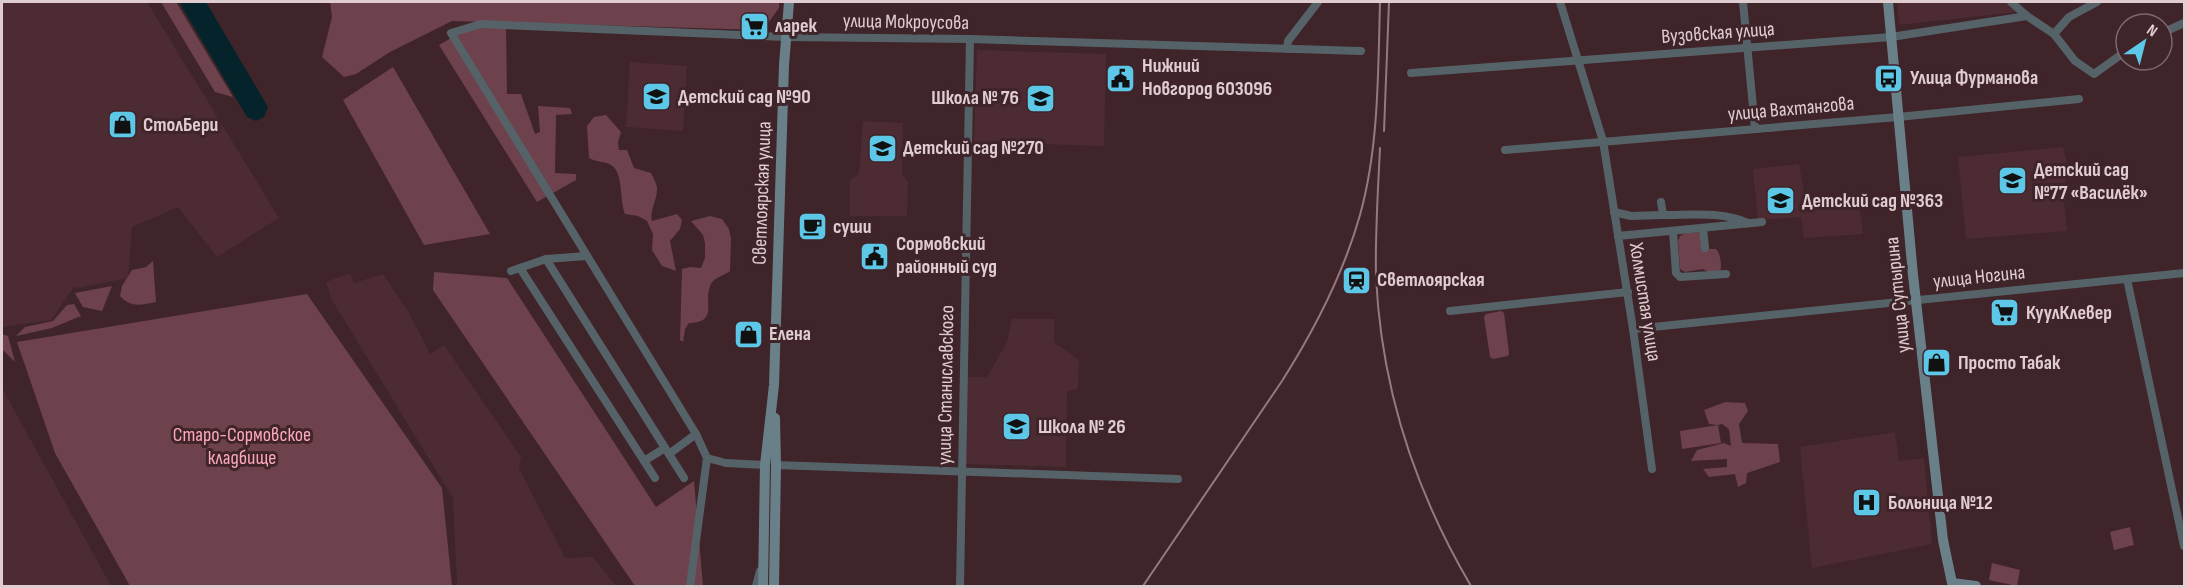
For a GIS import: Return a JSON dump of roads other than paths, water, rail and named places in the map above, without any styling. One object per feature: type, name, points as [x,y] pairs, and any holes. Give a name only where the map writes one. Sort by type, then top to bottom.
[{"type":"main road","name":"Светлоярская улица","points":[[771,465],[789,2]]},
{"type":"main road","name":"улица Сутырина","points":[[1888,2],[1916,299],[1943,540],[1952,585]]},
{"type":"main road","points":[[763,586],[762,563],[771,465]]},
{"type":"main road","points":[[771,465],[775,583]]},
{"type":"main road","points":[[1952,585],[1976,586]]},
{"type":"street","points":[[1287,49],[1288,41],[1318,2]]},
{"type":"street","name":"Холмистая улица","points":[[1560,2],[1603,141],[1628,292],[1652,469]]},
{"type":"street","points":[[1743,2],[1755,128]]},
{"type":"street","points":[[2011,2],[2054,34],[2075,61],[2094,74],[2114,60]]},
{"type":"street","points":[[2054,34],[2069,17],[2097,2]]},
{"type":"street","name":"Вузовская улица","points":[[1411,73],[1891,37],[2027,16]]},
{"type":"street","name":"улица Мокроусова","points":[[587,256],[451,33],[481,24],[786,37],[970,39],[1361,51]]},
{"type":"street","name":"улица Станиславского","points":[[960,586],[970,39]]},
{"type":"street","name":"улица Вахтангова","points":[[1505,150],[1898,117],[2079,99]]},
{"type":"street","points":[[1661,202],[1663,215]]},
{"type":"street","points":[[1614,212],[1631,216],[1722,215],[1737,218],[1749,224]]},
{"type":"street","points":[[1618,236],[1762,222]]},
{"type":"street","points":[[1703,228],[1705,248]]},
{"type":"street","points":[[1673,231],[1676,273],[1680,278],[1726,274]]},
{"type":"street","points":[[511,271],[546,259],[587,256],[696,434],[707,458],[690,586]]},
{"type":"street","points":[[546,259],[684,478]]},
{"type":"street","points":[[520,268],[655,478]]},
{"type":"street","name":"улица Ногина","points":[[1633,329],[2184,273]]},
{"type":"street","points":[[2127,279],[2181,515],[2184,546]]},
{"type":"street","points":[[1450,311],[1628,292]]},
{"type":"street","points":[[644,461],[696,434]]},
{"type":"street","points":[[707,458],[726,463],[1178,479]]},
{"type":"street","points":[[756,586],[762,563]]},
{"type":"water","points":[[179,2],[206,2],[268,107],[264,117],[256,121],[247,117]]},
{"type":"railway","points":[[1143,586],[1282,381],[1317,321],[1337,280],[1360,215],[1371,163],[1378,82],[1380,2]]},
{"type":"railway","points":[[1384,131],[1389,2]]},
{"type":"railway","points":[[1380,148],[1376,276],[1379,317],[1393,398],[1404,437],[1433,513],[1471,586]]},
{"type":"place","name":"ларек","points":[[754,26]]},
{"type":"place","name":"Нижний Новгород 603096","points":[[1121,78]]},
{"type":"place","name":"Улица Фурманова","points":[[1889,78]]},
{"type":"place","name":"Детский сад №90","points":[[657,97]]},
{"type":"place","name":"Школа № 76","points":[[1040,98]]},
{"type":"place","name":"СтолБери","points":[[122,125]]},
{"type":"place","name":"Детский сад №270","points":[[882,148]]},
{"type":"place","name":"Детский сад №77 «Василёк»","points":[[2013,181]]},
{"type":"place","name":"Детский сад №363","points":[[1781,201]]},
{"type":"place","name":"суши","points":[[812,227]]},
{"type":"place","name":"Сормовский районный суд","points":[[875,256]]},
{"type":"place","name":"Светлоярская","points":[[1356,280]]},
{"type":"place","name":"КуулКлевер","points":[[2005,313]]},
{"type":"place","name":"Елена","points":[[748,334]]},
{"type":"place","name":"Просто Табак","points":[[1937,363]]},
{"type":"place","name":"Школа № 26","points":[[1017,427]]},
{"type":"place","name":"Больница №12","points":[[1867,503]]},
{"type":"park label","name":"Старо-Сормовское кладбище","points":[[242,446]]}]
